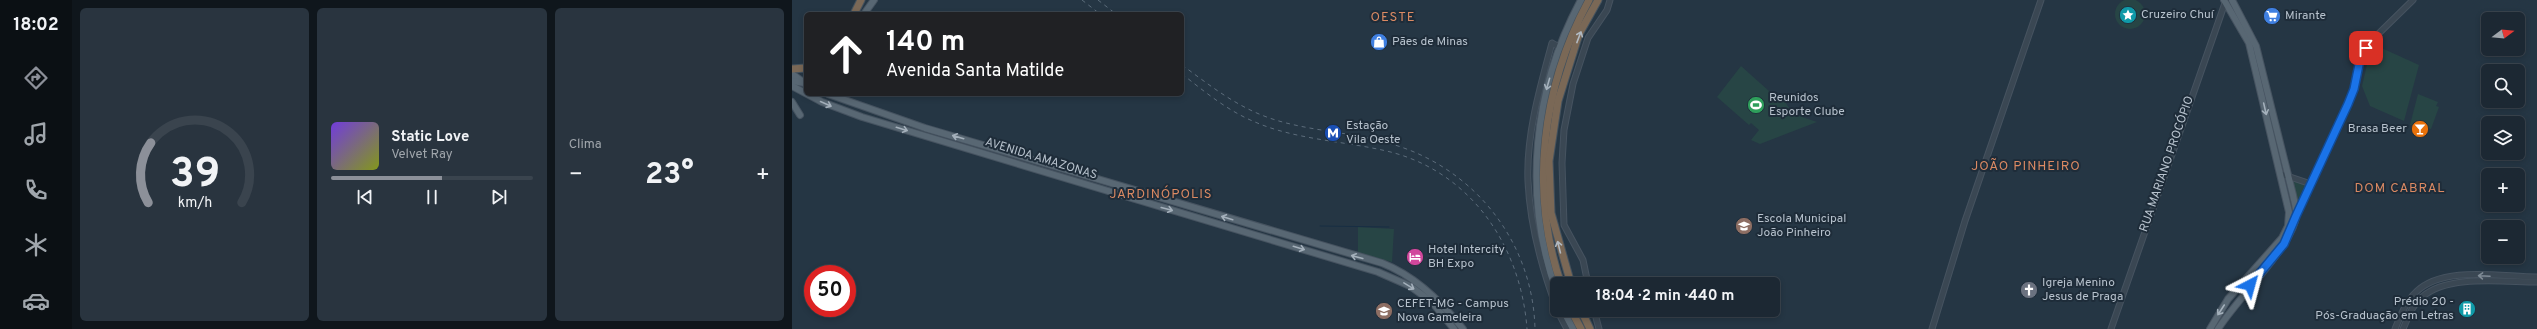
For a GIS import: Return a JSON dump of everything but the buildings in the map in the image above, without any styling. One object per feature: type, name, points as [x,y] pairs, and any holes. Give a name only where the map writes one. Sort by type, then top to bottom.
[{"type":"highway","points":[[855,12],[861,0]]},
{"type":"highway","points":[[1559,277],[1544,214],[1543,161],[1550,102],[1568,43],[1589,0]]},
{"type":"highway","points":[[1569,277],[1551,213],[1549,161],[1558,101],[1579,34],[1598,0]]},
{"type":"highway","points":[[792,69],[804,68]]},
{"type":"highway","points":[[1575,317],[1581,329]]},
{"type":"highway","points":[[1584,317],[1590,329]]},
{"type":"main road","points":[[865,12],[874,0]]},
{"type":"main road","points":[[1551,277],[1548,268],[1538,215],[1536,160],[1544,100],[1560,47],[1581,0]]},
{"type":"main road","points":[[2210,329],[2228,299],[2282,238],[2288,226],[2289,212],[2249,44],[2225,0]]},
{"type":"main road","points":[[2218,329],[2227,315],[2284,244],[2296,216],[2288,176],[2256,46],[2232,0]]},
{"type":"main road","points":[[792,74],[804,83]]},
{"type":"main road","points":[[792,81],[804,84]]},
{"type":"main road","name":"AVENIDA AMAZONAS","points":[[792,86],[804,92]]},
{"type":"main road","name":"AVENIDA AMAZONAS","points":[[812,96],[841,111],[1378,272],[1410,286],[1432,302],[1454,329]]},
{"type":"main road","name":"AVENIDA AMAZONAS","points":[[833,96],[886,116],[1382,263],[1406,275],[1432,294],[1463,329]]},
{"type":"main road","points":[[838,96],[844,101]]},
{"type":"main road","points":[[792,102],[800,115]]},
{"type":"main road","points":[[881,123],[886,116]]},
{"type":"main road","points":[[1567,317],[1573,329]]},
{"type":"street","points":[[1587,277],[1583,260],[1564,225],[1562,163],[1565,121],[1573,84],[1588,38],[1607,10],[1610,0]]},
{"type":"street","points":[[1932,329],[1965,221],[2041,0]]},
{"type":"street","name":"RUA MARIANO PROCÓPIO","points":[[2111,329],[2209,42],[2225,0]]},
{"type":"street","points":[[2296,216],[2354,89],[2361,55],[2370,42],[2413,0]]},
{"type":"street","points":[[1550,290],[1543,269],[1532,217],[1528,181],[1530,147],[1537,102],[1552,43],[1560,47]]},
{"type":"street","points":[[2281,174],[2311,184]]},
{"type":"street","points":[[2395,329],[2416,292],[2444,278],[2460,275],[2537,277]]},
{"type":"street","points":[[2403,329],[2414,305],[2423,296],[2444,286],[2462,282],[2537,282]]},
{"type":"street","points":[[1561,317],[1567,329]]},
{"type":"street","points":[[1596,317],[1599,329]]},
{"type":"green space","points":[[2130,-1],[2140,4],[2145,14],[2140,24],[2130,29],[2120,24],[2115,14],[2120,4]]},
{"type":"green space","points":[[2375,45],[2419,65],[2404,121],[2370,106],[2362,86],[2370,52]]},
{"type":"green space","name":"Reunidos Esporte Clube","points":[[1741,66],[1779,100],[1783,99],[1793,114],[1817,122],[1760,144],[1751,140],[1759,130],[1751,123],[1749,125],[1717,97]]},
{"type":"green space","points":[[2418,94],[2438,102],[2436,106],[2439,107],[2431,129],[2410,125]]},
{"type":"green space","points":[[2292,180],[2310,186],[2299,212]]},
{"type":"green space","points":[[1358,227],[1394,229],[1392,262],[1358,253]]},
{"type":"waterway","points":[[1320,226],[1389,227]]},
{"type":"railway","points":[[1082,0],[1097,12]]},
{"type":"railway","points":[[1098,0],[1113,12]]},
{"type":"railway","points":[[1184,66],[1231,100],[1264,116],[1294,125],[1388,143],[1419,154],[1447,169],[1471,189],[1493,212],[1510,238],[1523,266],[1532,297],[1535,329]]},
{"type":"railway","points":[[1184,76],[1226,107],[1245,118],[1270,128],[1302,136],[1382,150],[1413,159],[1441,174],[1465,192],[1485,215],[1501,240],[1514,268],[1523,298],[1527,329]]},
{"type":"place","name":"Cruzeiro Chuí","points":[[2128,15]]},
{"type":"place","name":"Mirante","points":[[2272,16]]},
{"type":"place","name":"Pães de Minas","points":[[1379,42]]},
{"type":"place","name":"Reunidos Esporte Clube","points":[[1756,105]]},
{"type":"place","name":"Brasa Beer","points":[[2420,129]]},
{"type":"place","name":"Estação Vila Oeste","points":[[1333,133]]},
{"type":"place","name":"Escola Municipal João Pinheiro","points":[[1744,226]]},
{"type":"place","name":"Hotel Intercity BH Expo","points":[[1415,257]]},
{"type":"place","name":"Igreja Menino Jesus de Praga","points":[[2029,290]]},
{"type":"place","name":"Prédio 20 - Pós-Graduação em Letras","points":[[2467,309]]},
{"type":"place","name":"CEFET-MG - Campus Nova Gameleira","points":[[1384,311]]},
{"type":"district","name":"OESTE","points":[[1393,18]]},
{"type":"district","name":"JOÃO PINHEIRO","points":[[2026,167]]},
{"type":"district","name":"DOM CABRAL","points":[[2400,189]]},
{"type":"district","name":"JARDINÓPOLIS","points":[[1161,195]]},
{"type":"route","points":[[2250,285],[2284,244],[2290,234],[2296,216],[2348,104],[2354,89],[2361,55],[2366,48]]}]
